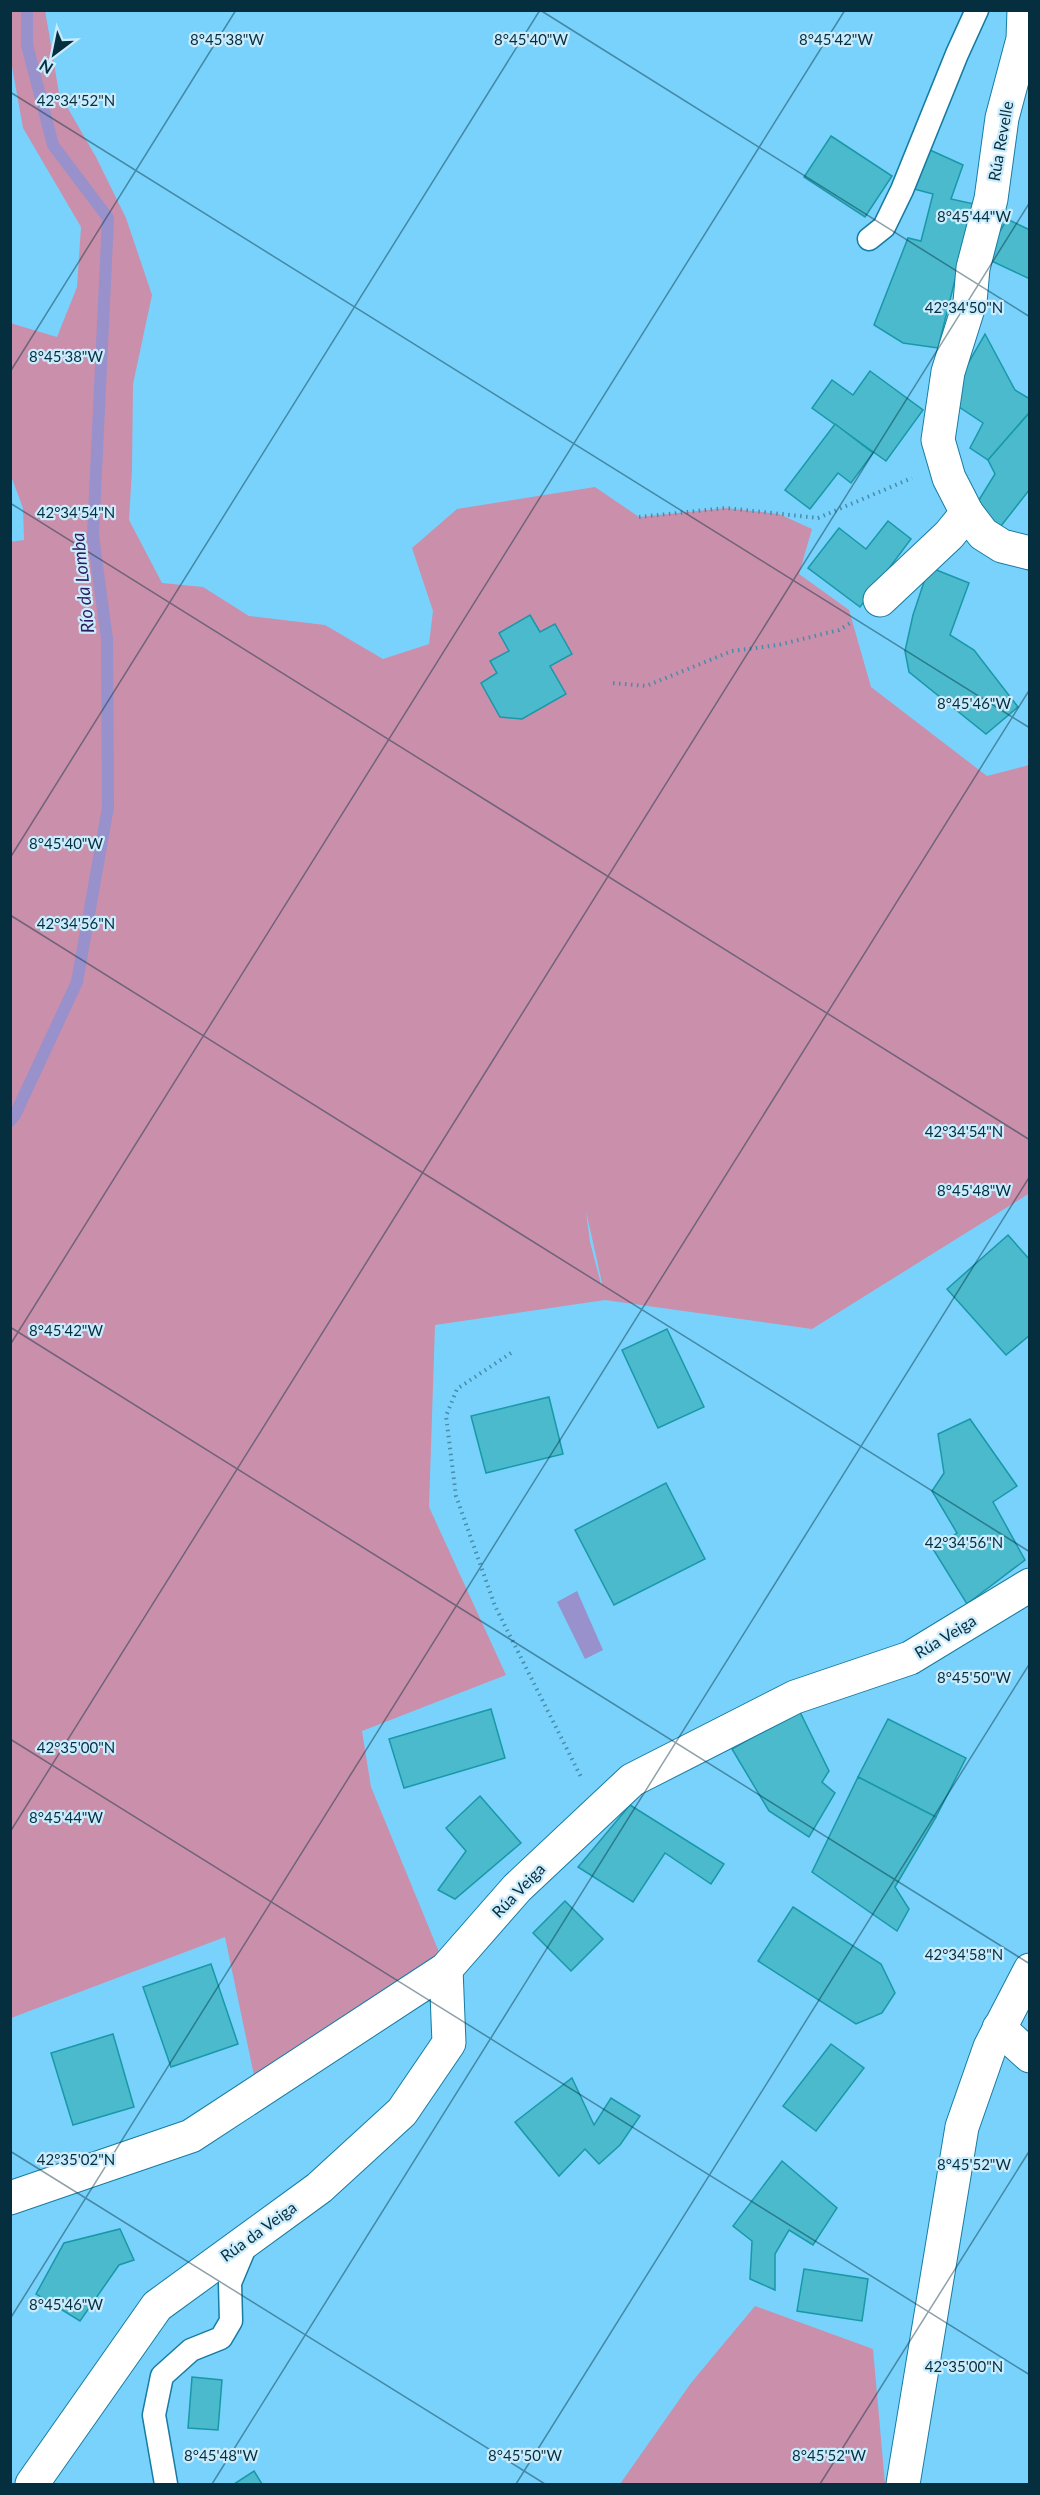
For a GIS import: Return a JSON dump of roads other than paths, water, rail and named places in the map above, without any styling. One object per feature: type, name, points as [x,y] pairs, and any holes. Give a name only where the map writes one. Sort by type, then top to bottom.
[{"type":"street","name":"Rúa Revelle","points":[[1024,10],[1023,39],[1002,118],[991,199],[973,268],[970,302],[948,372],[938,440],[949,478],[967,513],[983,534],[1002,546],[1029,553]]},
{"type":"street","points":[[880,600],[949,535],[967,513]]},
{"type":"street","name":"Rúa Veiga","points":[[10,2198],[191,2136],[446,1969],[518,1888],[632,1780],[795,1697],[910,1658],[1029,1585]]},
{"type":"street","name":"Rúa da Veiga","points":[[32,2484],[157,2306],[319,2188],[402,2112],[449,2043],[446,1969]]},
{"type":"street","points":[[903,2484],[962,2127],[978,2078],[999,2028],[1029,1970]]},
{"type":"street","points":[[999,2028],[1029,2056]]},
{"type":"lane","points":[[869,239],[884,226],[902,190],[977,10]]},
{"type":"lane","points":[[166,2484],[154,2415],[162,2376],[191,2350],[221,2338],[231,2321],[230,2283],[249,2237]]},
{"type":"waterway","name":"Río da Lomba","points":[[10,1121],[15,1115],[77,982],[108,807],[107,639],[93,536],[108,218],[53,145],[27,45],[27,10]]}]
